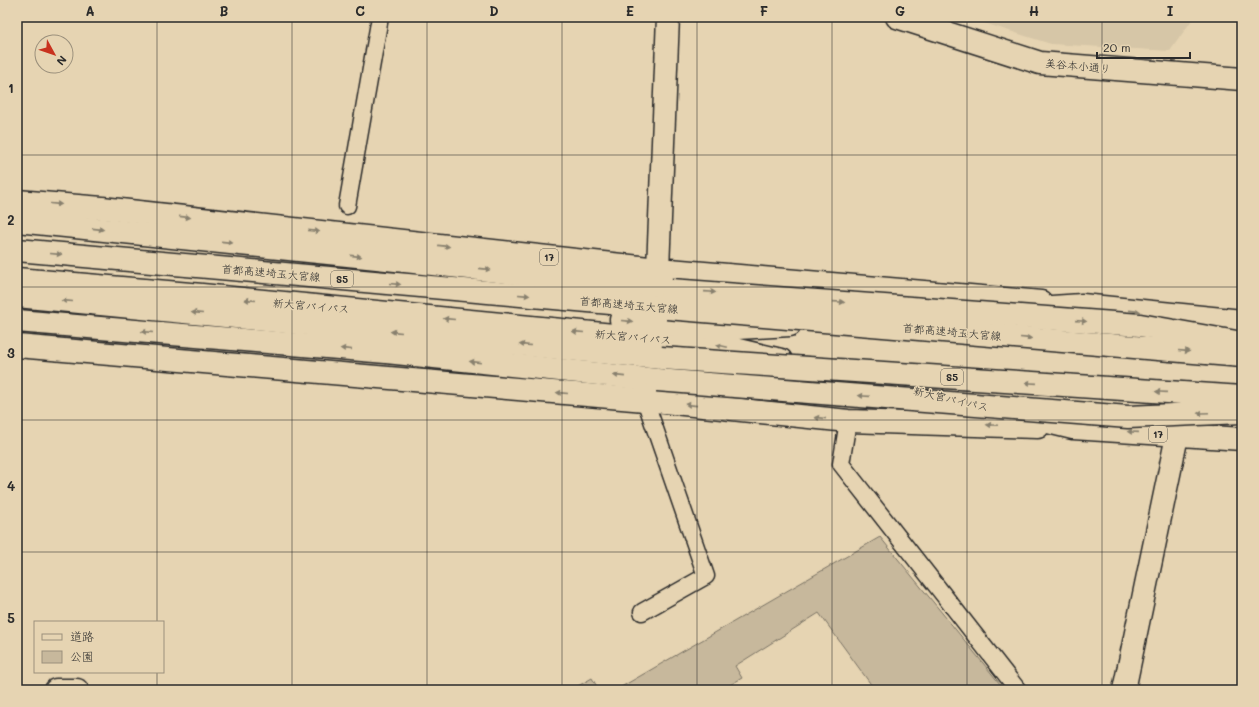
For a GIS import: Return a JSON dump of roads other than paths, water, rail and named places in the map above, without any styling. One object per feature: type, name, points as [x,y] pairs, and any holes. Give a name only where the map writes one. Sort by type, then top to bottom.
[{"type":"main road","points":[[658,269],[668,17]]},
{"type":"main road","name":"美谷本小通り","points":[[897,17],[1040,63],[1242,79]]},
{"type":"main road","name":"17","points":[[17,201],[110,209],[658,269],[1082,305]]},
{"type":"main road","points":[[17,221],[671,290],[1140,325],[1242,343]]},
{"type":"main road","name":"首都高速埼玉大宮線","points":[[17,250],[674,309],[1242,356]]},
{"type":"main road","name":"新大宮バイパス","points":[[17,265],[210,281],[720,330],[1082,305],[1242,321]]},
{"type":"main road","name":"新大宮バイパス","points":[[17,279],[202,295],[717,345],[1073,428],[1177,436],[1242,439]]},
{"type":"main road","name":"S5","points":[[17,296],[662,358],[1242,397]]},
{"type":"main road","points":[[17,321],[386,352],[658,380],[1128,416],[1242,412]]},
{"type":"main road","name":"17","points":[[17,346],[645,400],[848,421],[1073,428]]},
{"type":"main road","points":[[1124,690],[1177,436]]},
{"type":"main road","points":[[56,690],[77,690]]},
{"type":"lane","points":[[347,206],[380,17]]},
{"type":"lane","points":[[642,612],[706,576],[645,400]]},
{"type":"lane","points":[[848,421],[841,464],[1018,690]]}]
